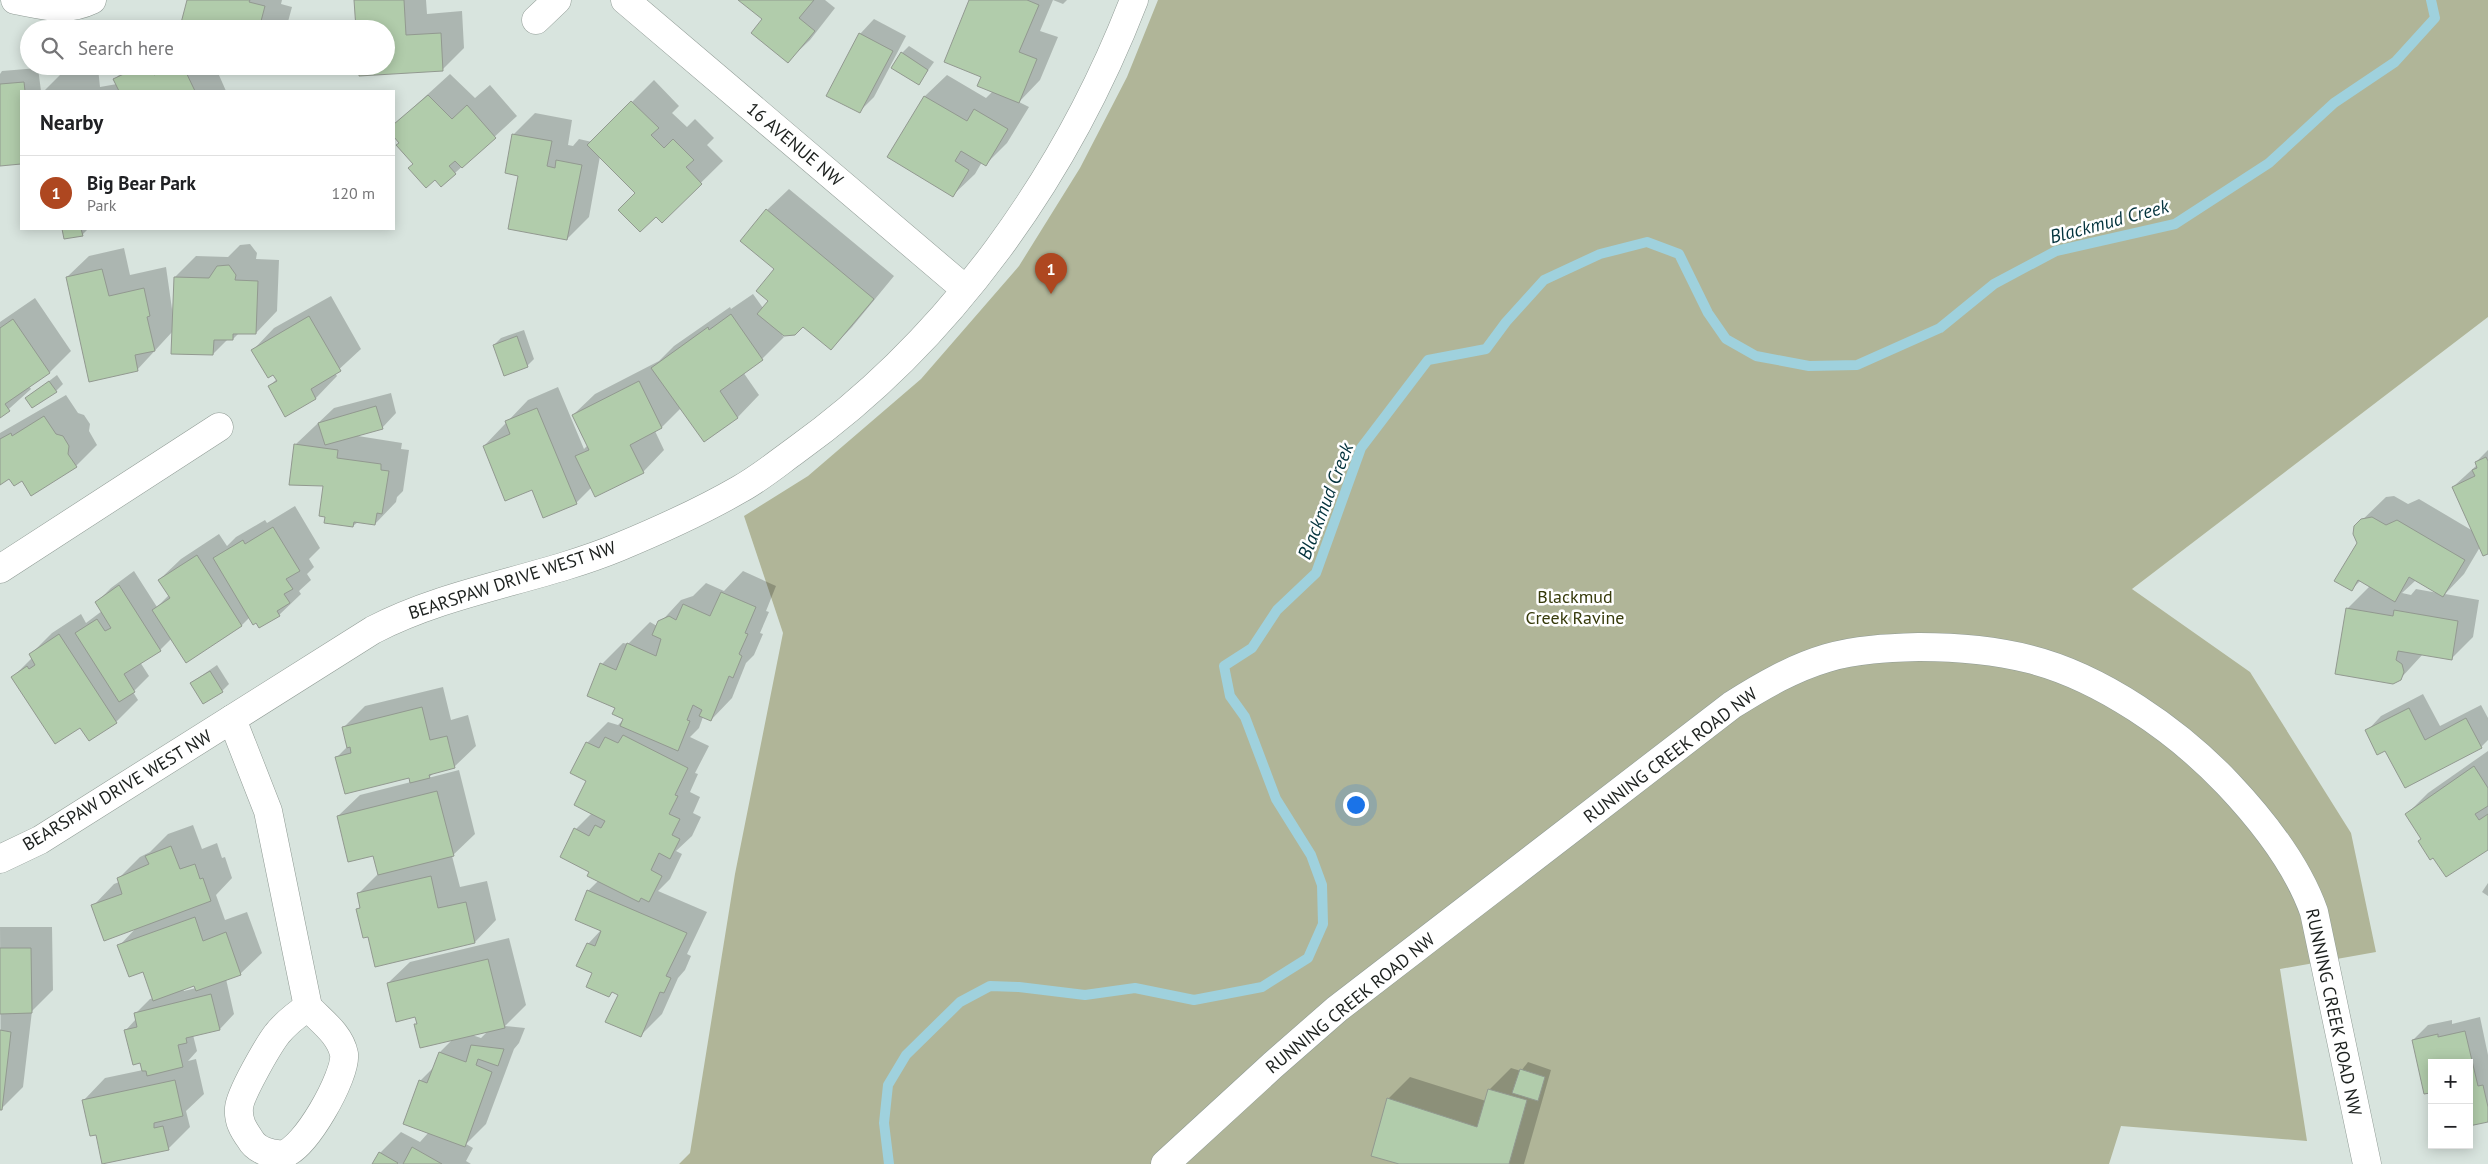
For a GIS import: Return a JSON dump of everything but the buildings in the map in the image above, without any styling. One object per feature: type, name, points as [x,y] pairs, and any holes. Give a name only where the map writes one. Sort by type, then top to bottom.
[{"type":"street","points":[[15,0],[53,7],[76,8],[92,0]]},
{"type":"street","points":[[536,20],[557,0]]},
{"type":"street","name":"16 AVENUE NW","points":[[625,0],[965,289]]},
{"type":"street","name":"BEARSPAW DRIVE WEST NW","points":[[0,859],[40,840],[374,630],[404,614],[530,577],[616,548],[741,488],[849,410],[932,328],[1027,209],[1059,159],[1092,95],[1134,0]]},
{"type":"street","points":[[0,569],[219,427]]},
{"type":"street","name":"RUNNING CREEK ROAD NW","points":[[1165,1164],[1273,1065],[1338,1009],[1732,705],[1764,685],[1800,667],[1828,658],[1857,652],[1894,648],[1949,647],[2005,653],[2031,659],[2057,667],[2090,682],[2149,717],[2192,749],[2243,799],[2281,850],[2308,896],[2314,912],[2367,1164]]},
{"type":"street","name":"BEARSPAW DRIVE WEST NW","points":[[232,719],[268,810],[308,1007]]},
{"type":"street","points":[[308,1007],[339,1039],[344,1056],[338,1083],[301,1142],[284,1154],[266,1152],[252,1143],[239,1122],[239,1106],[246,1089],[276,1036],[292,1018],[308,1007]]},
{"type":"green space","name":"Blackmud Creek Ravine","points":[[1158,0],[2488,0],[2488,317],[2132,589],[2250,672],[2351,833],[2376,952],[2280,969],[2307,1141],[2121,1126],[2109,1164],[679,1164],[690,1153],[735,874],[783,633],[744,516],[808,476],[921,379],[1019,266],[1080,168],[1127,77]]},
{"type":"waterway","name":"Blackmud Creek","points":[[889,1164],[884,1123],[888,1085],[906,1055],[960,1002],[990,986],[1019,987],[1085,995],[1135,988],[1194,1000],[1262,987],[1308,958],[1323,924],[1322,885],[1311,855],[1276,799],[1245,717],[1230,696],[1224,666],[1252,648],[1277,610],[1316,573],[1361,448],[1428,360],[1486,349],[1506,322],[1544,280],[1600,254],[1647,242],[1679,254],[1708,313],[1726,339],[1756,356],[1809,366],[1857,365],[1940,328],[1994,284],[2056,251],[2175,224],[2269,163],[2334,103],[2395,62],[2435,18],[2431,0]]},
{"type":"place","name":"Big Bear Park","points":[[1051,294]]}]
